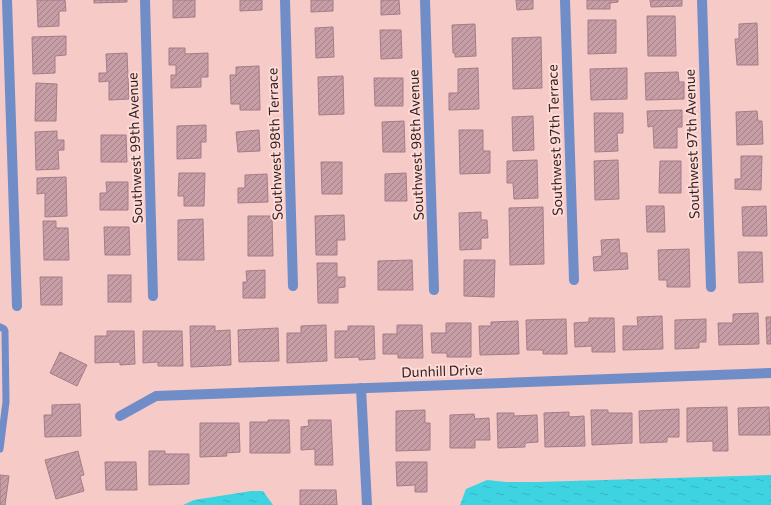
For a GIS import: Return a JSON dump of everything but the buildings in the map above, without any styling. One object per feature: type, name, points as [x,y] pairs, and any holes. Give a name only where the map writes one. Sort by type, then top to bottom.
[{"type":"street","points":[[7,0],[17,306]]},
{"type":"street","name":"Southwest 99th Avenue","points":[[145,0],[153,296]]},
{"type":"street","name":"Southwest 98th Terrace","points":[[285,0],[293,286]]},
{"type":"street","name":"Southwest 98th Avenue","points":[[425,0],[434,290]]},
{"type":"street","name":"Southwest 97th Terrace","points":[[565,0],[574,280]]},
{"type":"street","name":"Southwest 97th Avenue","points":[[702,0],[711,287]]},
{"type":"street","name":"Dunhill Drive","points":[[120,416],[156,396],[771,373]]},
{"type":"street","points":[[361,388],[367,505]]},
{"type":"lane","points":[[0,327],[5,331],[6,402],[0,449]]},
{"type":"water","points":[[771,475],[771,505],[460,505],[466,489],[487,480],[506,482],[537,482]]},
{"type":"water","points":[[251,491],[263,491],[273,505],[183,505],[194,500]]}]
